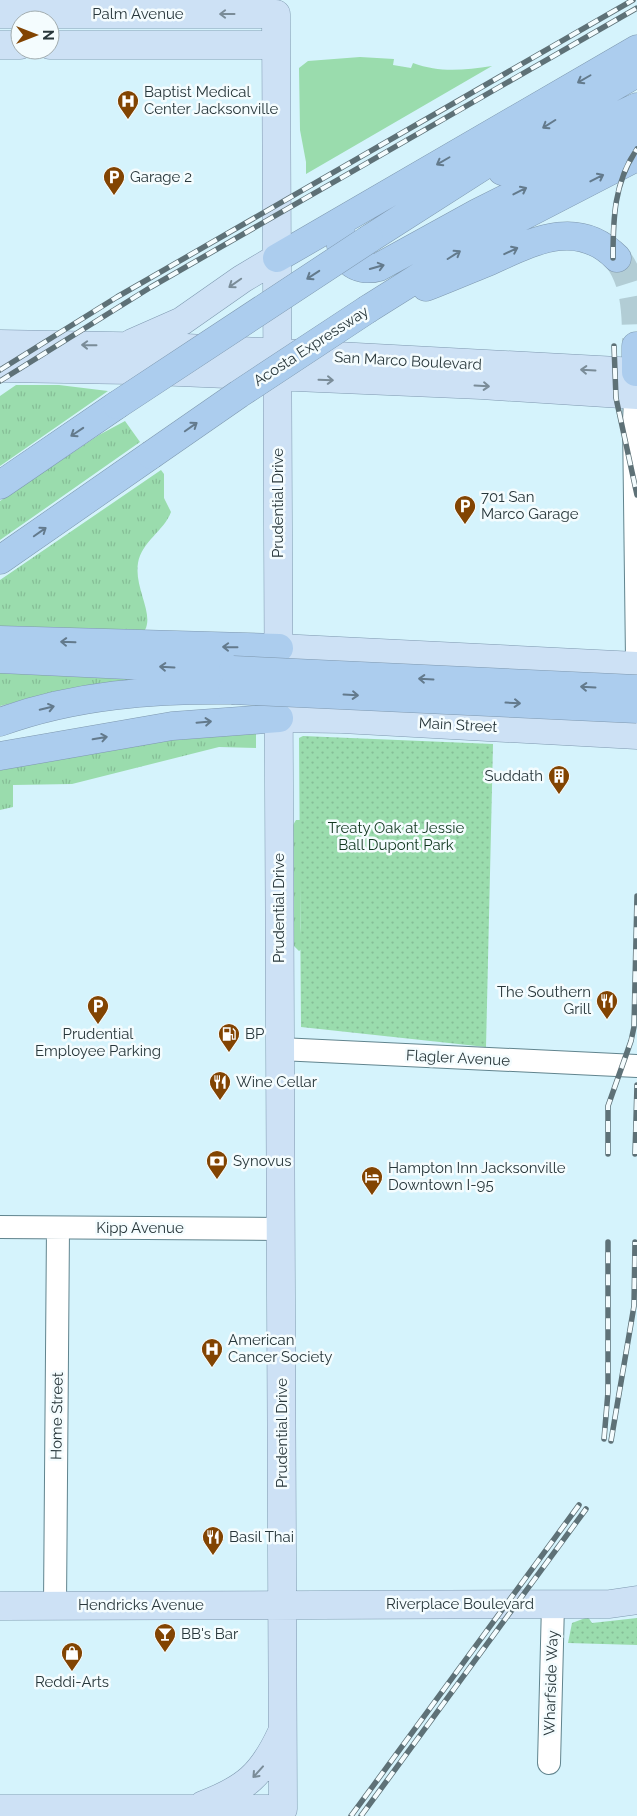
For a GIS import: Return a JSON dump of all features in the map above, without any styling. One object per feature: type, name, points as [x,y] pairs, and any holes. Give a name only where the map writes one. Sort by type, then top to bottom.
[{"type":"highway","points":[[277,258],[350,214],[634,63]]},
{"type":"highway","points":[[0,485],[117,405],[520,142],[634,63]]},
{"type":"highway","points":[[350,214],[340,235],[342,252],[352,264],[362,269],[374,269],[477,213],[632,118]]},
{"type":"highway","points":[[369,240],[436,203],[632,118]]},
{"type":"highway","name":"Acosta Expressway","points":[[0,560],[239,394],[368,309],[486,235],[637,157]]},
{"type":"highway","points":[[368,309],[546,237],[571,236],[588,240],[603,246],[617,258]]},
{"type":"highway","points":[[0,640],[279,648]]},
{"type":"highway","points":[[0,659],[233,680],[637,709]]},
{"type":"highway","points":[[0,722],[40,710],[115,695],[178,690],[233,680],[637,689]]},
{"type":"highway","points":[[0,756],[172,726],[279,718]]},
{"type":"main road","name":"Palm Avenue","points":[[0,14],[198,14],[276,7]]},
{"type":"main road","name":"Prudential Drive","points":[[276,7],[283,1812]]},
{"type":"main road","points":[[60,38],[66,34],[79,30],[166,28],[184,23],[198,14]]},
{"type":"main road","name":"Palm Avenue","points":[[60,45],[276,45]]},
{"type":"main road","points":[[124,346],[182,321],[247,276],[277,258]]},
{"type":"main road","name":"San Marco Boulevard","points":[[0,344],[124,346],[277,366]]},
{"type":"main road","name":"San Marco Boulevard","points":[[0,368],[91,369],[277,366],[636,376]]},
{"type":"main road","points":[[279,648],[637,666]]},
{"type":"main road","points":[[342,719],[332,715],[322,706],[317,698],[314,683],[321,664],[332,656],[346,651]]},
{"type":"main road","points":[[471,726],[473,658]]},
{"type":"main road","name":"Main Street","points":[[279,718],[342,719],[637,735]]},
{"type":"main road","name":"Riverplace Boulevard","points":[[283,1605],[610,1604],[637,1600]]},
{"type":"main road","name":"Hendricks Avenue","points":[[0,1606],[283,1605]]},
{"type":"main road","points":[[191,1809],[227,1796],[242,1788],[258,1773],[270,1757],[283,1730]]},
{"type":"main road","points":[[0,1810],[191,1809],[283,1812]]},
{"type":"street","points":[[636,376],[637,658]]},
{"type":"street","name":"Flagler Avenue","points":[[280,1049],[637,1066]]},
{"type":"street","name":"Kipp Avenue","points":[[0,1227],[280,1230]]},
{"type":"street","name":"Home Street","points":[[55,1605],[58,1228]]},
{"type":"street","name":"Wharfside Way","points":[[549,1763],[553,1604]]},
{"type":"green space","points":[[360,57],[394,59],[393,65],[411,68],[413,63],[442,69],[492,66],[306,174],[306,162],[300,130],[299,68],[308,61]]},
{"type":"green space","points":[[16,385],[59,385],[108,391],[0,466],[0,396]]},
{"type":"green space","points":[[125,421],[140,442],[0,540],[0,501],[99,435]]},
{"type":"green space","points":[[161,470],[164,474],[164,498],[171,512],[168,519],[144,548],[138,563],[139,582],[147,616],[145,630],[0,632],[0,580]]},
{"type":"green space","points":[[0,672],[142,678],[41,696],[0,706]]},
{"type":"green space","points":[[225,730],[256,732],[256,748],[219,747],[72,784],[13,785],[13,807],[0,810],[0,766]]},
{"type":"green space","name":"Treaty Oak at Jessie Ball Dupont Park","points":[[303,736],[493,744],[486,1047],[301,1027],[299,738]]},
{"type":"green space","points":[[296,820],[300,820],[303,837],[300,841],[300,927],[303,948],[299,951],[294,946],[293,825]]},
{"type":"green space","points":[[588,1617],[592,1623],[637,1618],[637,1645],[568,1643],[572,1623]]},
{"type":"tunnel","points":[[617,258],[628,278],[634,300],[636,346]]},
{"type":"railway","points":[[0,370],[117,297],[633,0]]},
{"type":"railway","points":[[0,381],[151,287],[637,8]]},
{"type":"railway","points":[[613,258],[616,201],[624,174],[637,149]]},
{"type":"railway","points":[[614,346],[616,398],[637,495]]},
{"type":"railway","points":[[608,1154],[608,1106],[631,1041],[634,1027],[637,896]]},
{"type":"railway","points":[[635,1154],[637,1085]]},
{"type":"railway","points":[[604,1439],[608,1392],[608,1242]]},
{"type":"railway","points":[[611,1441],[634,1306],[635,1242]]},
{"type":"railway","points":[[351,1816],[579,1505]]},
{"type":"railway","points":[[361,1816],[586,1509]]},
{"type":"place","name":"Baptist Medical Center Jacksonville","points":[[128,120]]},
{"type":"place","name":"Garage 2","points":[[114,196]]},
{"type":"place","name":"701 San Marco Garage","points":[[465,525]]},
{"type":"place","name":"Suddath","points":[[559,795]]},
{"type":"place","name":"The Southern Grill","points":[[607,1020]]},
{"type":"place","name":"Prudential Employee Parking","points":[[98,1025]]},
{"type":"place","name":"BP","points":[[229,1053]]},
{"type":"place","name":"Wine Cellar","points":[[220,1101]]},
{"type":"place","name":"Synovus","points":[[217,1180]]},
{"type":"place","name":"Hampton Inn Jacksonville Downtown I-95","points":[[372,1196]]},
{"type":"place","name":"American Cancer Society","points":[[212,1368]]},
{"type":"place","name":"Basil Thai","points":[[213,1556]]},
{"type":"place","name":"BB's Bar","points":[[165,1653]]},
{"type":"place","name":"Reddi-Arts","points":[[72,1672]]}]
